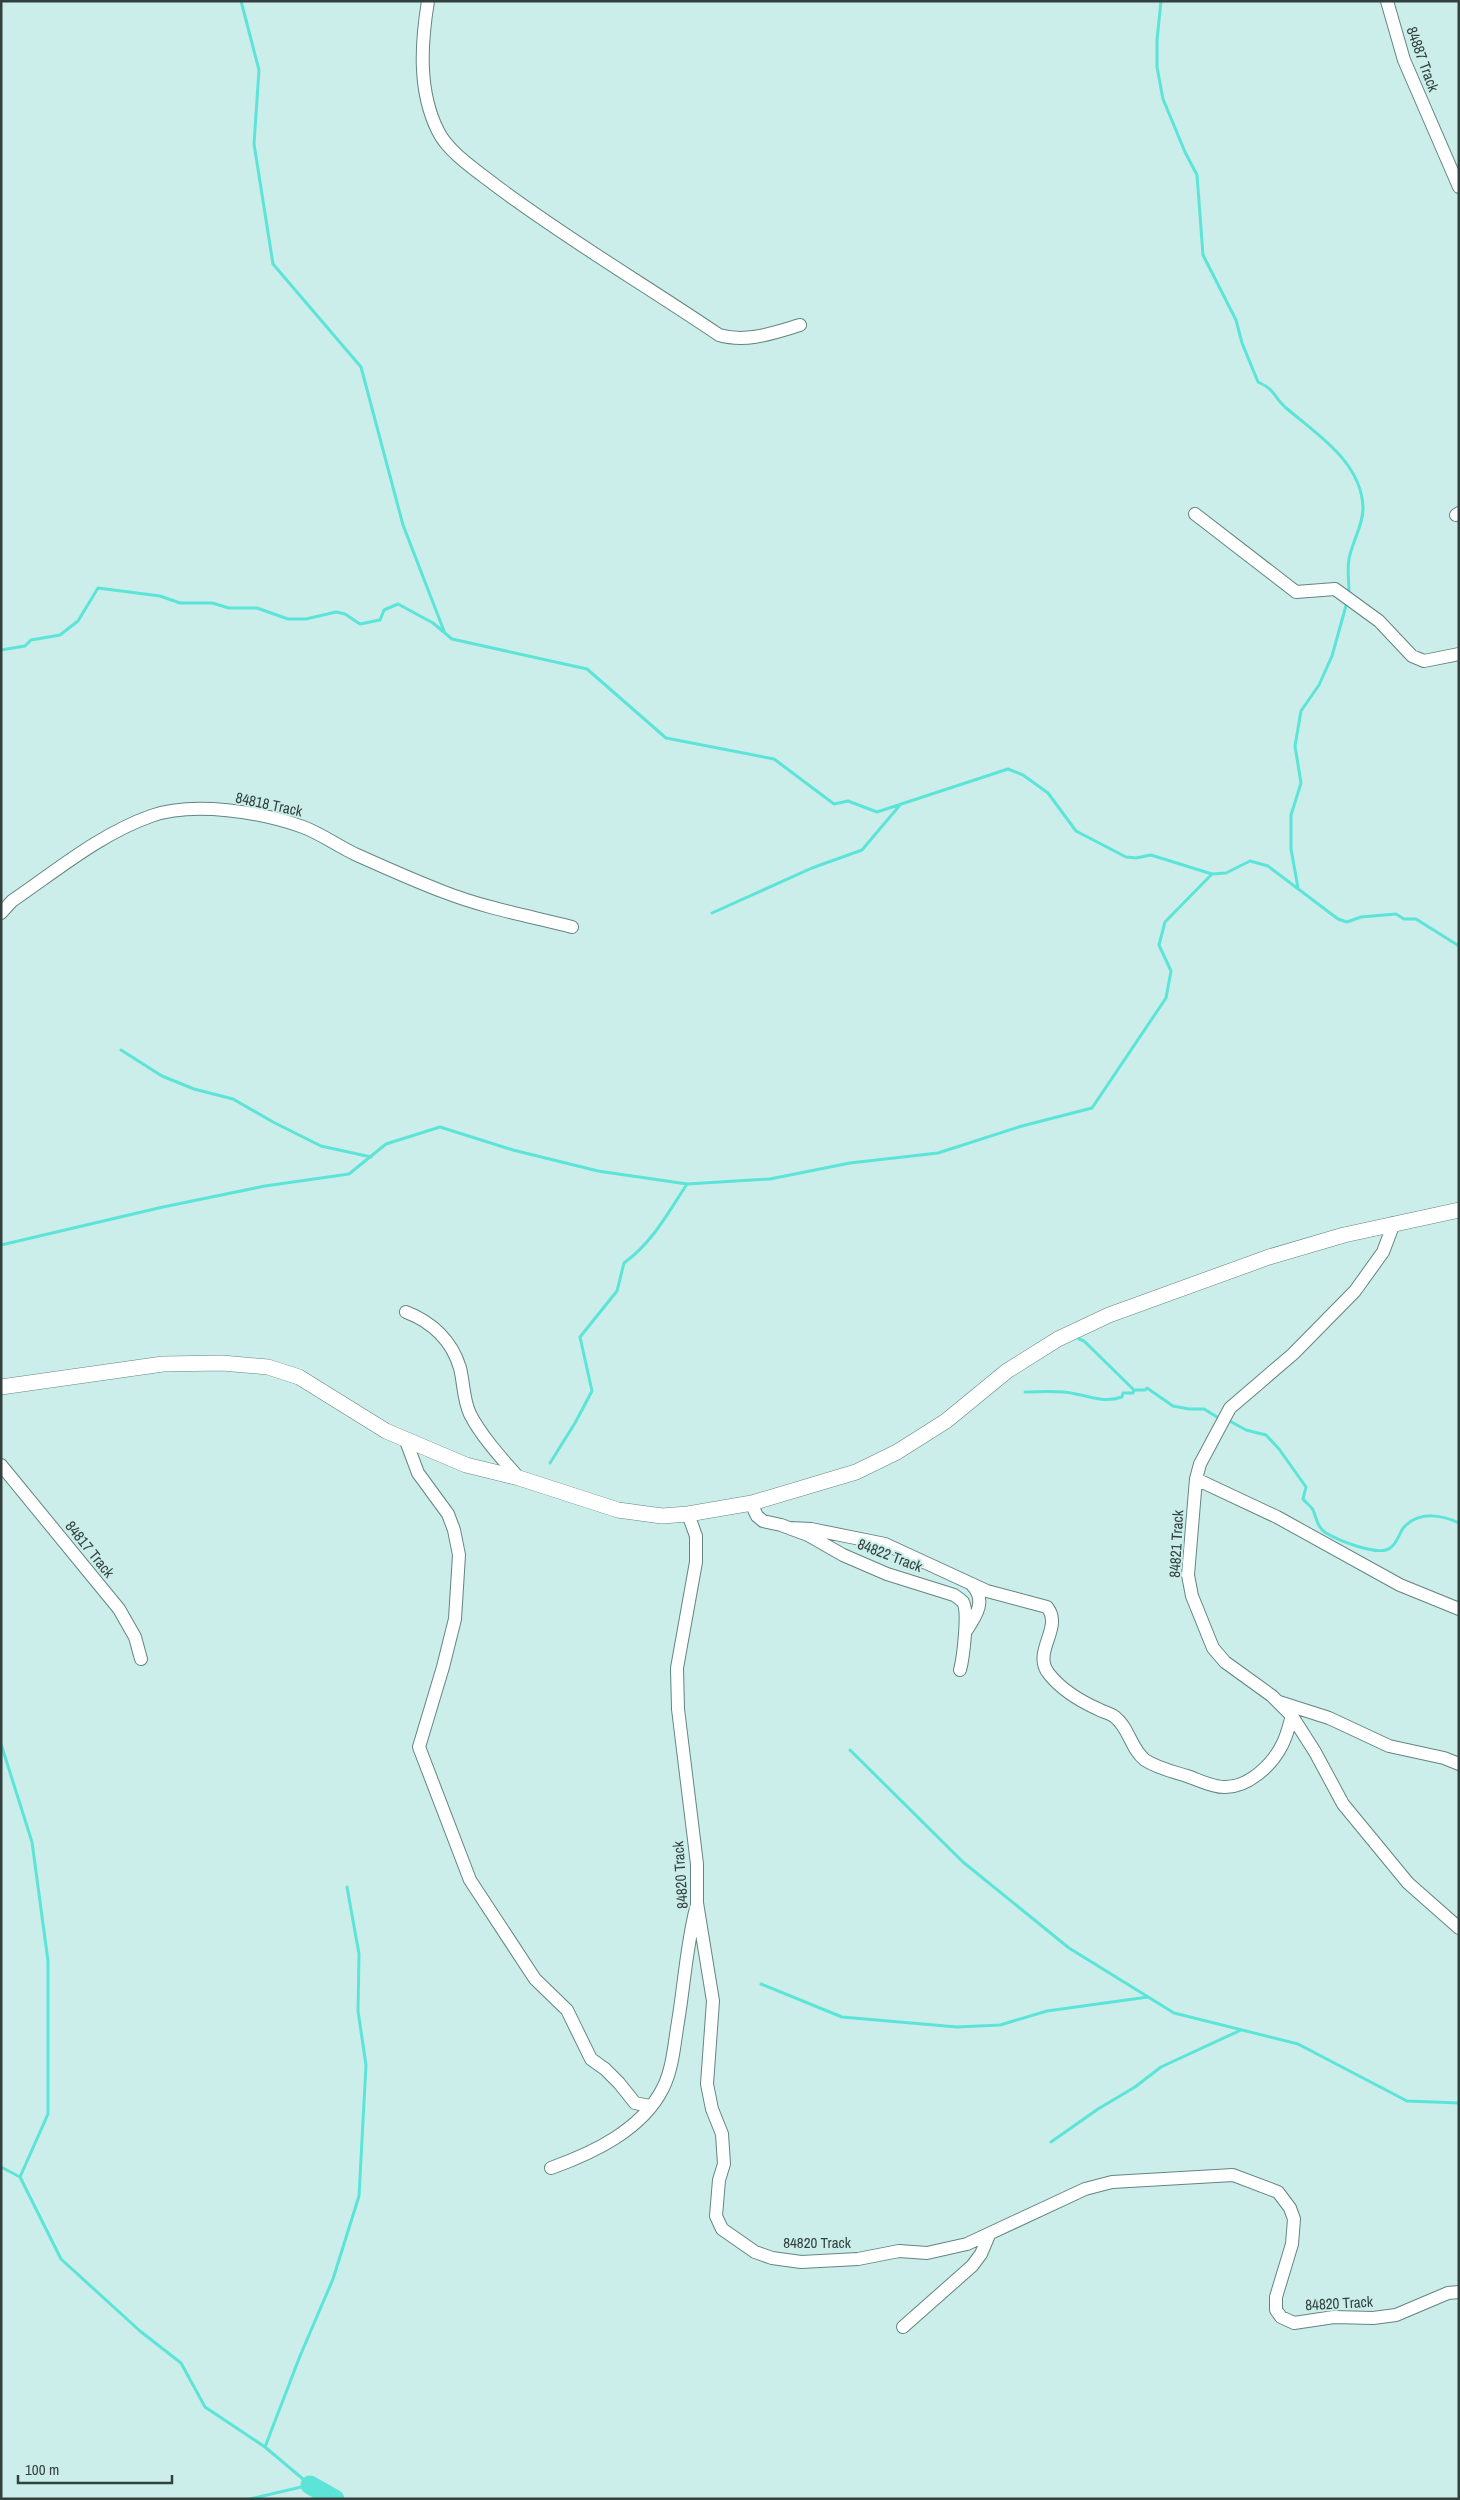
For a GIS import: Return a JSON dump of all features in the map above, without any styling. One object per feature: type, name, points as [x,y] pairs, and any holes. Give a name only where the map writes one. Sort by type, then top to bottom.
[{"type":"street","points":[[428,1],[422,35],[423,76],[429,108],[438,133],[465,162],[572,240],[719,335],[733,339],[750,338],[800,325]]},
{"type":"street","name":"84887 Track","points":[[1387,1],[1404,60],[1459,187]]},
{"type":"street","points":[[1194,514],[1296,592],[1335,589],[1349,597],[1379,621],[1412,656],[1424,661],[1459,654]]},
{"type":"street","name":"84818 Track","points":[[1,913],[20,895],[96,844],[129,825],[153,815],[187,810],[219,810],[257,815],[304,827],[357,855],[479,905],[572,926]]},
{"type":"street","points":[[1,1387],[163,1364],[222,1362],[268,1367],[299,1377],[345,1408],[406,1441],[466,1465],[519,1478],[618,1510],[662,1516],[688,1514],[751,1504],[856,1472],[897,1452],[946,1421],[1006,1371],[1058,1339],[1110,1315],[1269,1257],[1344,1235],[1459,1210]]},
{"type":"street","name":"84821 Track","points":[[1394,1223],[1383,1252],[1355,1291],[1293,1354],[1230,1408],[1200,1464],[1196,1479],[1188,1575],[1192,1596],[1212,1648],[1225,1662],[1251,1679],[1279,1702],[1292,1716],[1344,1804],[1408,1883],[1459,1928]]},
{"type":"street","points":[[406,1312],[420,1317],[450,1344],[460,1368],[465,1401],[475,1424],[519,1478]]},
{"type":"street","points":[[406,1441],[418,1474],[448,1514],[454,1530],[459,1555],[454,1619],[443,1667],[419,1747],[470,1880],[535,1979],[567,2010],[591,2059],[612,2076],[635,2103],[650,2106]]},
{"type":"street","name":"84817 Track","points":[[1,1466],[119,1609],[135,1637],[141,1659]]},
{"type":"street","points":[[1196,1479],[1277,1517],[1400,1585],[1459,1609]]},
{"type":"street","name":"84822 Track","points":[[751,1504],[757,1516],[763,1522],[790,1528],[864,1564],[954,1595],[963,1602],[966,1610],[966,1631],[960,1670]]},
{"type":"street","name":"84820 Track","points":[[688,1514],[696,1536],[696,1562],[677,1668],[678,1709],[697,1864],[697,1903],[713,2001],[707,2084],[712,2109],[722,2134],[724,2164],[719,2180],[716,2216],[722,2229],[755,2252],[772,2258],[801,2262],[858,2259],[899,2251],[927,2253],[946,2250],[989,2235],[1085,2189],[1112,2182],[1232,2175],[1278,2192],[1290,2208],[1294,2219],[1292,2244],[1276,2296],[1276,2310],[1281,2317],[1294,2323],[1334,2317],[1373,2318],[1396,2314],[1448,2293],[1459,2292]]},
{"type":"street","points":[[790,1528],[811,1529],[885,1544],[972,1585],[1047,1607],[1051,1612],[1052,1622],[1043,1652],[1042,1663],[1048,1674],[1062,1687],[1096,1709],[1114,1716],[1124,1726],[1137,1751],[1144,1759],[1154,1764],[1221,1787],[1229,1787],[1248,1780],[1269,1763],[1282,1744],[1292,1716]]},
{"type":"street","points":[[966,1631],[978,1612],[980,1602],[978,1591],[972,1585]]},
{"type":"street","points":[[1279,1702],[1329,1718],[1389,1746],[1444,1758],[1459,1764]]},
{"type":"street","points":[[551,2168],[588,2154],[639,2119],[663,2088],[669,2071],[682,2000],[689,1938],[697,1903]]},
{"type":"street","points":[[903,2327],[972,2266],[981,2254],[989,2235]]},
{"type":"waterway","points":[[241,1],[259,70],[254,144],[273,264],[361,367],[403,525],[444,631]]},
{"type":"waterway","points":[[1161,1],[1157,40],[1157,67],[1163,99],[1185,152],[1197,175],[1203,255],[1236,320],[1242,343],[1258,382],[1271,391],[1285,407],[1335,450],[1346,462],[1360,491],[1363,513],[1349,559],[1349,593]]},
{"type":"waterway","points":[[1,650],[25,646],[31,640],[60,635],[78,621],[98,588],[160,596],[180,603],[212,603],[229,608],[257,608],[288,619],[306,619],[336,612],[345,614],[360,624],[380,620],[384,610],[398,604],[433,623],[452,639],[587,669],[666,738],[774,759],[834,804],[848,801],[877,812],[1008,769],[1023,775],[1048,793],[1076,831],[1126,857],[1136,858],[1151,855],[1212,874],[1226,873],[1250,861],[1268,866],[1338,919],[1347,922],[1361,917],[1396,914],[1404,919],[1416,919],[1459,946]]},
{"type":"waterway","points":[[1298,888],[1291,849],[1291,815],[1301,783],[1295,746],[1301,711],[1319,685],[1332,656],[1347,602]]},
{"type":"waterway","points":[[712,913],[812,868],[862,850],[900,805]]},
{"type":"waterway","points":[[1,1245],[163,1207],[265,1186],[349,1174],[386,1144],[440,1127],[513,1150],[598,1171],[687,1184],[770,1179],[850,1163],[938,1153],[1022,1126],[1092,1108],[1166,998],[1171,971],[1159,945],[1165,922],[1212,874]]},
{"type":"waterway","points":[[121,1050],[162,1076],[194,1089],[233,1099],[321,1146],[371,1157]]},
{"type":"waterway","points":[[550,1463],[592,1391],[580,1337],[617,1291],[624,1263],[651,1237],[687,1184]]},
{"type":"waterway","points":[[1079,1339],[1084,1341],[1134,1390],[1145,1390],[1147,1388],[1173,1406],[1204,1409],[1217,1417]]},
{"type":"waterway","points":[[1025,1392],[1064,1392],[1099,1399],[1116,1399],[1122,1397],[1123,1393],[1133,1393],[1134,1390]]},
{"type":"waterway","points":[[1228,1420],[1246,1430],[1266,1435],[1279,1449],[1306,1487],[1303,1499],[1312,1509],[1321,1528],[1339,1540],[1368,1549],[1384,1550],[1393,1546],[1405,1526],[1417,1518],[1438,1516],[1459,1523]]},
{"type":"waterway","points":[[1,1744],[32,1842],[48,1961],[48,2114],[20,2177]]},
{"type":"waterway","points":[[850,1750],[963,1862],[1069,1948],[1174,2013],[1298,2044],[1407,2101],[1459,2103]]},
{"type":"waterway","points":[[265,2447],[300,2356],[333,2279],[359,2196],[366,2065],[358,2011],[359,1954],[347,1887]]},
{"type":"waterway","points":[[761,1984],[842,2017],[957,2027],[1000,2025],[1047,2011],[1148,1997]]},
{"type":"waterway","points":[[1051,2142],[1098,2109],[1135,2087],[1161,2067],[1241,2030]]},
{"type":"waterway","points":[[1,2167],[20,2177],[61,2259],[140,2331],[181,2363],[205,2407],[265,2447],[310,2485]]},
{"type":"waterway","points":[[250,2499],[310,2485]]},
{"type":"waterway","points":[[310,2485],[335,2499]]}]
